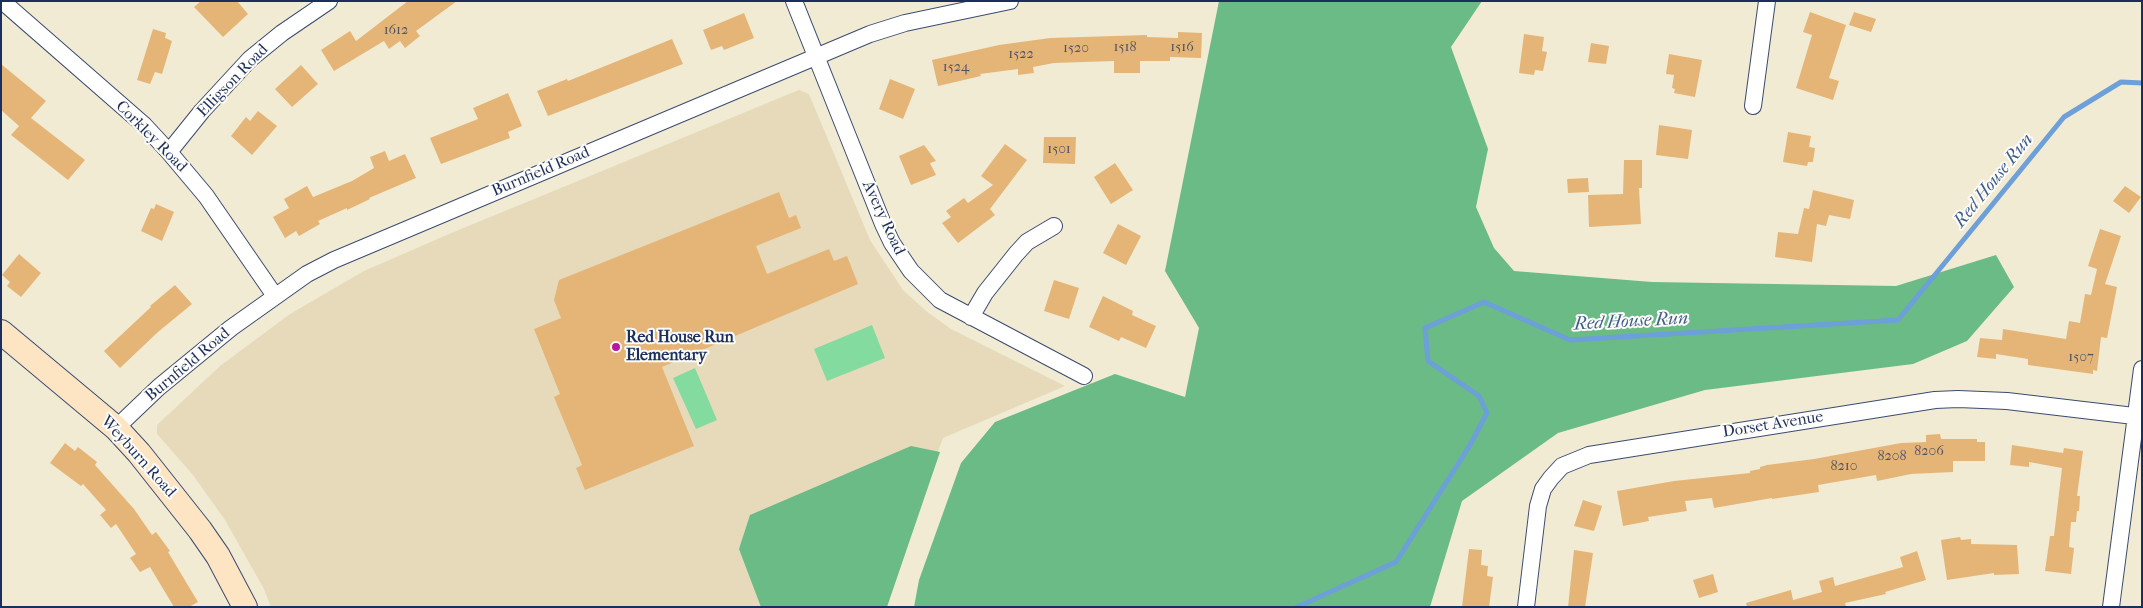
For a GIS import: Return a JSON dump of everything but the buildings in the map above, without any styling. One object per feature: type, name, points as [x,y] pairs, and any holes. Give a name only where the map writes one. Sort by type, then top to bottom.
[{"type":"street","name":"Corkley Road","points":[[2,1],[144,125],[169,152],[206,196],[275,296]]},
{"type":"street","name":"Elligson Road","points":[[169,152],[202,111],[250,58],[282,33],[329,1]]},
{"type":"street","name":"Avery Road","points":[[794,1],[892,243],[911,271],[940,300],[1084,376]]},
{"type":"street","name":"Burnfield Road","points":[[116,428],[188,362],[275,296],[307,274],[343,256],[870,34],[905,23],[1010,1]]},
{"type":"street","points":[[1752,106],[1767,1]]},
{"type":"street","points":[[971,317],[985,293],[1016,254],[1027,242],[1054,226]]},
{"type":"street","name":"Weyburn Road","points":[[1,332],[116,428],[161,479],[200,530],[245,607]]},
{"type":"street","points":[[2111,607],[2134,416],[2142,369]]},
{"type":"street","name":"Dorset Avenue","points":[[1526,607],[1538,506],[1544,489],[1562,466],[1589,455],[1935,400],[1958,398],[2007,401],[2134,416]]},
{"type":"shaded area","name":"Red House Run Elementary","points":[[799,90],[809,94],[870,240],[903,290],[926,311],[951,329],[1065,386],[943,438],[878,607],[271,607],[264,589],[225,520],[193,475],[157,434],[157,425],[220,366],[290,314],[364,271],[449,234]]},
{"type":"green space","points":[[1219,1],[1482,1],[1451,47],[1488,149],[1476,207],[1494,248],[1514,271],[1652,282],[1896,286],[1996,255],[2014,287],[1967,341],[1913,364],[1705,390],[1558,433],[1462,501],[1430,607],[914,607],[919,580],[961,463],[995,422],[1115,374],[1185,397],[1199,328],[1165,271]]},
{"type":"green space","points":[[872,325],[885,358],[827,381],[814,349]]},
{"type":"green space","points":[[695,368],[717,420],[696,429],[673,378]]},
{"type":"green space","points":[[911,446],[940,452],[887,607],[761,607],[739,549],[750,515]]},
{"type":"waterway","name":"Red House Run","points":[[1297,607],[1396,562],[1470,445],[1487,413],[1479,396],[1428,361],[1425,328],[1484,302],[1570,340],[1898,320],[2064,117],[2121,82],[2142,83]]},
{"type":"place","name":"Red House Run Elementary","points":[[616,347]]}]
